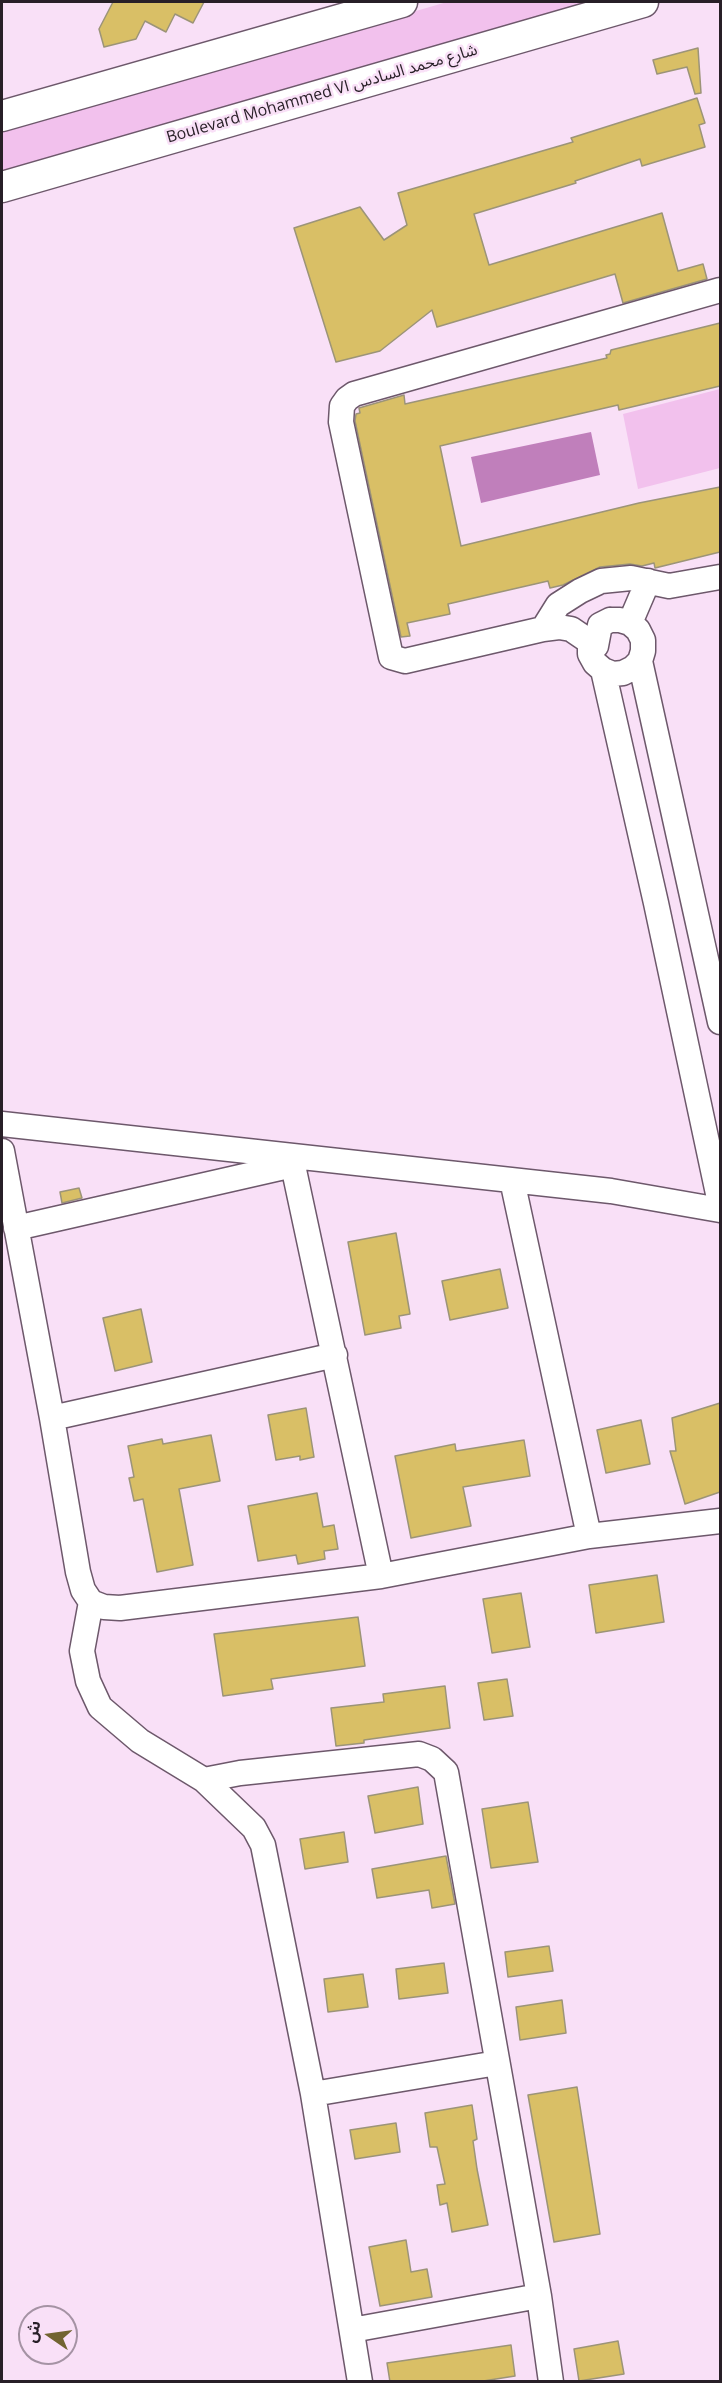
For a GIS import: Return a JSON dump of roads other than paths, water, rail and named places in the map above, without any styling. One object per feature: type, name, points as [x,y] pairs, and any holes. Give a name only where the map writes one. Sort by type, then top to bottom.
[{"type":"main road","points":[[2,117],[402,2]]},
{"type":"main road","name":"Boulevard Mohammed VI شارع محمد السادس","points":[[2,187],[643,2]]},
{"type":"street","points":[[596,646],[571,629],[560,627],[405,661],[392,657],[341,422],[342,406],[354,394],[720,290]]},
{"type":"street","points":[[543,629],[558,605],[580,591],[601,582],[617,578],[631,578],[669,585],[720,577]]},
{"type":"street","points":[[630,623],[648,581]]},
{"type":"street","points":[[610,620],[620,620],[630,623],[638,630],[643,640],[644,651],[640,661],[633,669],[613,674],[603,670],[595,663],[590,654],[590,643],[596,646],[600,625],[610,620]]},
{"type":"street","points":[[640,661],[720,1022]]},
{"type":"street","points":[[603,670],[656,903],[720,1203]]},
{"type":"street","points":[[656,903],[692,894]]},
{"type":"street","points":[[2,1124],[292,1160],[611,1191],[720,1210]]},
{"type":"street","points":[[2,1150],[78,1572],[83,1590],[91,1602],[104,1607],[120,1608],[381,1576],[590,1536],[720,1521]]},
{"type":"street","points":[[16,1228],[292,1160]]},
{"type":"street","points":[[292,1160],[381,1576]]},
{"type":"street","points":[[512,1180],[590,1536]]},
{"type":"street","points":[[52,1418],[335,1355]]},
{"type":"street","points":[[91,1602],[82,1651],[88,1681],[100,1707],[140,1741],[204,1780],[254,1828],[263,1845],[313,2094],[360,2382]]},
{"type":"street","points":[[204,1780],[240,1773],[419,1754],[432,1759],[446,1772],[539,2296],[551,2382]]},
{"type":"street","points":[[313,2094],[497,2063]]},
{"type":"street","points":[[352,2330],[539,2296]]}]
